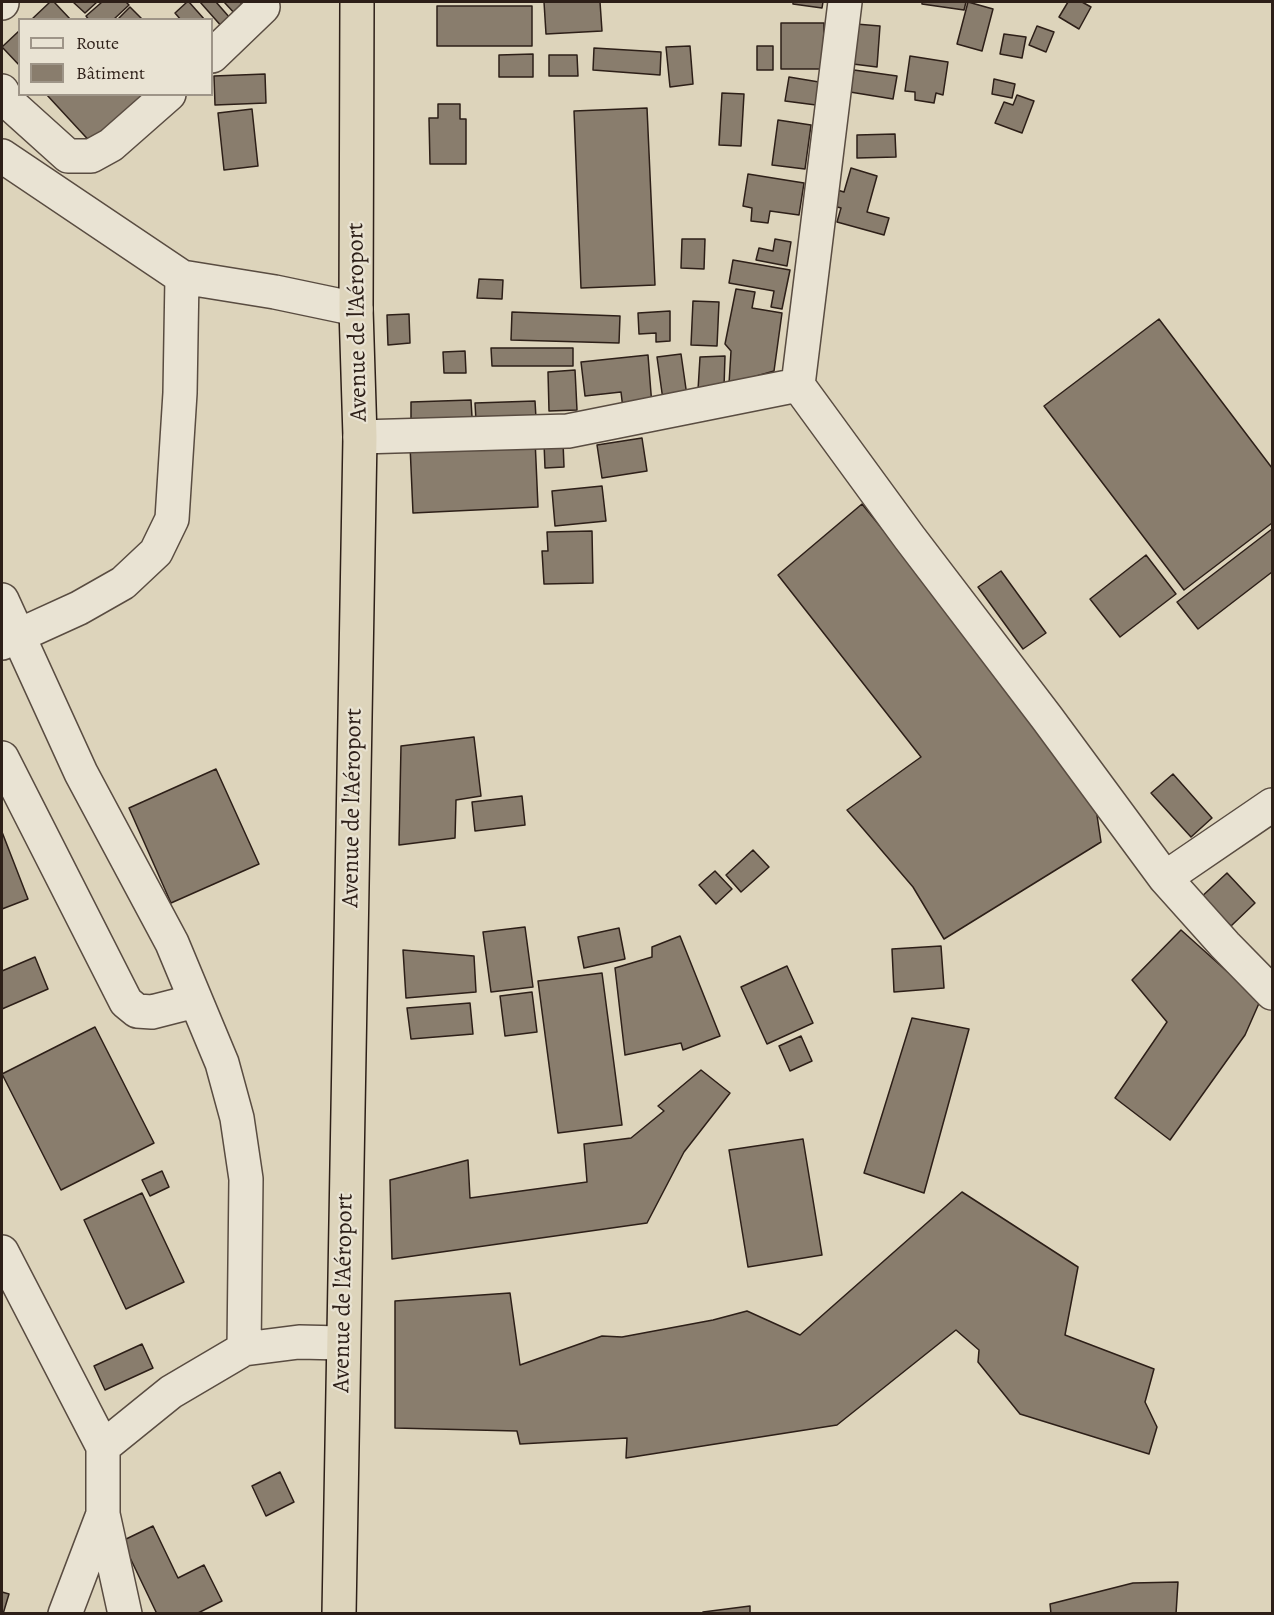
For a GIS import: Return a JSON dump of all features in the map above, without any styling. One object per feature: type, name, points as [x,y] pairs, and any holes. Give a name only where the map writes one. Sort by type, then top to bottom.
[{"type":"highway","name":"Avenue de l'Aéroport","points":[[339,1614],[342,1343],[360,437],[356,309],[357,2]]},
{"type":"street","points":[[845,2],[798,385],[1165,878],[1272,993]]},
{"type":"street","points":[[213,55],[263,7]]},
{"type":"street","points":[[2,91],[7,101],[68,156],[91,156],[111,144],[167,96]]},
{"type":"street","points":[[2,156],[182,277],[275,292],[356,309]]},
{"type":"street","points":[[10,638],[79,608],[123,583],[156,552],[172,519],[180,393],[182,277]]},
{"type":"street","points":[[360,437],[568,431],[798,385]]},
{"type":"street","points":[[2,600],[10,638],[172,943],[222,1063],[237,1118],[245,1169],[244,1349]]},
{"type":"street","points":[[2,758],[126,1002],[137,1011],[152,1012],[195,1001]]},
{"type":"street","points":[[1165,878],[1272,805]]},
{"type":"street","points":[[2,1252],[103,1447],[103,1514],[125,1614]]},
{"type":"street","points":[[103,1447],[171,1392],[244,1349],[299,1342],[342,1343]]},
{"type":"street","points":[[66,1614],[103,1514]]},
{"type":"building","points":[[50,2],[54,2],[69,18],[33,18]]},
{"type":"building","points":[[73,2],[97,2],[85,13]]},
{"type":"building","points":[[102,2],[126,2],[129,5],[115,18],[88,18],[86,16]]},
{"type":"building","points":[[189,2],[203,18],[179,18],[175,13]]},
{"type":"building","points":[[200,2],[224,2],[237,16],[223,28]]},
{"type":"building","points":[[216,2],[240,2],[244,6],[230,18]]},
{"type":"building","points":[[544,2],[600,2],[602,31],[546,34]]},
{"type":"building","points":[[793,2],[823,2],[822,8],[793,4]]},
{"type":"building","points":[[922,2],[966,2],[964,10],[922,4]]},
{"type":"building","points":[[968,2],[993,9],[982,51],[957,44]]},
{"type":"building","points":[[1068,2],[1082,2],[1091,7],[1079,29],[1059,17]]},
{"type":"building","points":[[437,6],[532,6],[532,46],[437,46]]},
{"type":"building","points":[[130,7],[141,18],[119,18]]},
{"type":"building","points":[[781,23],[824,23],[823,69],[781,69]]},
{"type":"building","points":[[856,24],[880,26],[877,67],[853,64]]},
{"type":"building","points":[[1037,26],[1054,32],[1046,52],[1029,45]]},
{"type":"building","points":[[18,32],[18,64],[2,47]]},
{"type":"building","points":[[1004,34],[1026,37],[1022,58],[1000,54]]},
{"type":"building","points":[[690,46],[693,84],[670,87],[666,47]]},
{"type":"building","points":[[757,46],[773,46],[773,70],[757,70]]},
{"type":"building","points":[[594,48],[661,52],[660,75],[593,70]]},
{"type":"building","points":[[533,54],[533,77],[499,77],[499,55]]},
{"type":"building","points":[[549,55],[577,55],[578,76],[549,76]]},
{"type":"building","points":[[910,56],[948,62],[943,95],[936,93],[934,103],[915,100],[915,92],[905,91]]},
{"type":"building","points":[[854,70],[897,76],[893,99],[850,92]]},
{"type":"building","points":[[265,74],[266,103],[215,105],[214,76]]},
{"type":"building","points":[[789,77],[819,82],[816,105],[785,101]]},
{"type":"building","points":[[994,79],[1015,84],[1012,98],[992,94]]},
{"type":"building","points":[[722,93],[744,94],[741,146],[719,145]]},
{"type":"building","points":[[1017,95],[1034,101],[1022,133],[995,123],[1004,102],[1013,105]]},
{"type":"building","points":[[48,96],[143,96],[146,100],[95,147]]},
{"type":"building","points":[[438,104],[460,104],[460,119],[466,119],[466,164],[430,164],[429,118],[438,118]]},
{"type":"building","points":[[647,108],[655,285],[581,288],[574,111]]},
{"type":"building","points":[[252,109],[258,166],[224,170],[218,113]]},
{"type":"building","points":[[778,120],[811,125],[805,169],[772,165]]},
{"type":"building","points":[[895,134],[896,157],[857,158],[857,135]]},
{"type":"building","points":[[851,168],[877,176],[867,212],[889,218],[884,235],[837,222],[841,208],[830,205],[834,189],[844,192]]},
{"type":"building","points":[[748,174],[804,183],[799,215],[770,211],[768,223],[751,221],[752,208],[743,206]]},
{"type":"building","points":[[682,239],[705,239],[704,269],[681,268]]},
{"type":"building","points":[[775,239],[791,242],[787,266],[756,260],[759,248],[773,251]]},
{"type":"building","points":[[733,260],[790,270],[782,309],[771,307],[774,291],[729,283]]},
{"type":"building","points":[[479,279],[503,280],[502,299],[477,298]]},
{"type":"building","points":[[736,289],[755,292],[752,308],[782,313],[774,371],[729,384],[731,351],[725,344]]},
{"type":"building","points":[[693,301],[719,302],[717,346],[691,345]]},
{"type":"building","points":[[670,311],[670,341],[656,342],[656,333],[639,334],[638,313]]},
{"type":"building","points":[[512,312],[620,316],[619,343],[511,340]]},
{"type":"building","points":[[409,314],[410,343],[388,345],[387,315]]},
{"type":"building","points":[[1159,319],[1272,468],[1272,523],[1184,590],[1044,406]]},
{"type":"building","points":[[491,348],[573,348],[573,366],[492,366]]},
{"type":"building","points":[[465,351],[466,373],[444,373],[443,352]]},
{"type":"building","points":[[681,354],[687,396],[663,400],[657,357]]},
{"type":"building","points":[[648,355],[652,406],[623,409],[621,392],[585,396],[581,362]]},
{"type":"building","points":[[725,356],[724,387],[698,390],[700,357]]},
{"type":"building","points":[[575,370],[577,410],[549,411],[548,372]]},
{"type":"building","points":[[471,400],[472,417],[411,420],[411,402]]},
{"type":"building","points":[[535,401],[536,418],[476,421],[475,403]]},
{"type":"building","points":[[642,438],[647,471],[602,478],[597,445]]},
{"type":"building","points":[[535,439],[538,507],[413,513],[410,445]]},
{"type":"building","points":[[563,442],[564,467],[545,468],[544,443]]},
{"type":"building","points":[[602,486],[606,521],[555,526],[552,491]]},
{"type":"building","points":[[862,504],[1063,751],[1095,802],[1101,842],[944,939],[913,887],[847,810],[921,757],[778,575]]},
{"type":"building","points":[[1272,529],[1272,572],[1198,629],[1177,602]]},
{"type":"building","points":[[592,531],[593,583],[544,584],[542,551],[548,551],[547,532]]},
{"type":"building","points":[[1146,555],[1176,594],[1120,637],[1090,599]]},
{"type":"building","points":[[1001,571],[1046,633],[1023,649],[978,587]]},
{"type":"building","points":[[474,737],[481,796],[456,800],[455,838],[399,845],[401,746]]},
{"type":"building","points":[[216,769],[259,864],[171,903],[129,808]]},
{"type":"building","points":[[1173,774],[1212,818],[1191,837],[1151,793]]},
{"type":"building","points":[[522,796],[525,825],[475,831],[472,802]]},
{"type":"building","points":[[2,832],[28,899],[2,909]]},
{"type":"building","points":[[753,850],[769,867],[741,892],[726,875]]},
{"type":"building","points":[[715,871],[732,889],[716,904],[699,885]]},
{"type":"building","points":[[1227,873],[1255,903],[1231,926],[1219,914],[1198,900]]},
{"type":"building","points":[[525,927],[533,987],[491,992],[483,932]]},
{"type":"building","points":[[619,928],[625,959],[584,968],[578,937]]},
{"type":"building","points":[[1181,930],[1260,1001],[1245,1035],[1170,1140],[1115,1098],[1167,1022],[1132,980]]},
{"type":"building","points":[[680,936],[720,1036],[683,1050],[681,1043],[625,1055],[615,968],[652,957],[652,947]]},
{"type":"building","points":[[941,946],[944,988],[894,992],[892,949]]},
{"type":"building","points":[[403,950],[474,956],[476,992],[406,998]]},
{"type":"building","points":[[35,957],[48,989],[2,1009],[2,971]]},
{"type":"building","points":[[787,966],[813,1023],[767,1044],[741,987]]},
{"type":"building","points":[[602,973],[622,1125],[558,1133],[538,981]]},
{"type":"building","points":[[532,992],[537,1032],[505,1036],[500,996]]},
{"type":"building","points":[[470,1003],[473,1034],[411,1039],[407,1008]]},
{"type":"building","points":[[912,1018],[969,1029],[924,1193],[864,1173]]},
{"type":"building","points":[[95,1027],[154,1143],[61,1190],[2,1074]]},
{"type":"building","points":[[801,1036],[812,1061],[790,1071],[779,1046]]},
{"type":"building","points":[[701,1070],[730,1093],[684,1152],[647,1223],[392,1259],[390,1180],[468,1160],[470,1198],[587,1182],[584,1144],[631,1138],[664,1111],[658,1106]]},
{"type":"building","points":[[803,1139],[822,1255],[748,1267],[729,1150]]},
{"type":"building","points":[[162,1171],[169,1187],[150,1196],[142,1180]]},
{"type":"building","points":[[962,1192],[1078,1267],[1065,1335],[1154,1369],[1145,1402],[1157,1427],[1149,1454],[1020,1414],[978,1362],[979,1350],[956,1330],[837,1425],[626,1458],[627,1438],[520,1444],[517,1431],[395,1428],[395,1301],[510,1293],[520,1365],[602,1336],[622,1337],[713,1320],[747,1311],[800,1335]]},
{"type":"building","points":[[142,1193],[184,1282],[126,1309],[84,1220]]},
{"type":"building","points":[[142,1344],[153,1368],[105,1390],[94,1366]]},
{"type":"building","points":[[280,1472],[294,1502],[266,1516],[252,1486]]},
{"type":"building","points":[[153,1526],[178,1578],[204,1565],[222,1601],[196,1614],[157,1614],[122,1541]]},
{"type":"building","points":[[1178,1582],[1176,1614],[1051,1614],[1050,1604],[1133,1583]]},
{"type":"building","points":[[2,1592],[9,1594],[3,1614],[2,1614]]},
{"type":"building","points":[[750,1606],[750,1614],[704,1614],[703,1612]]}]
